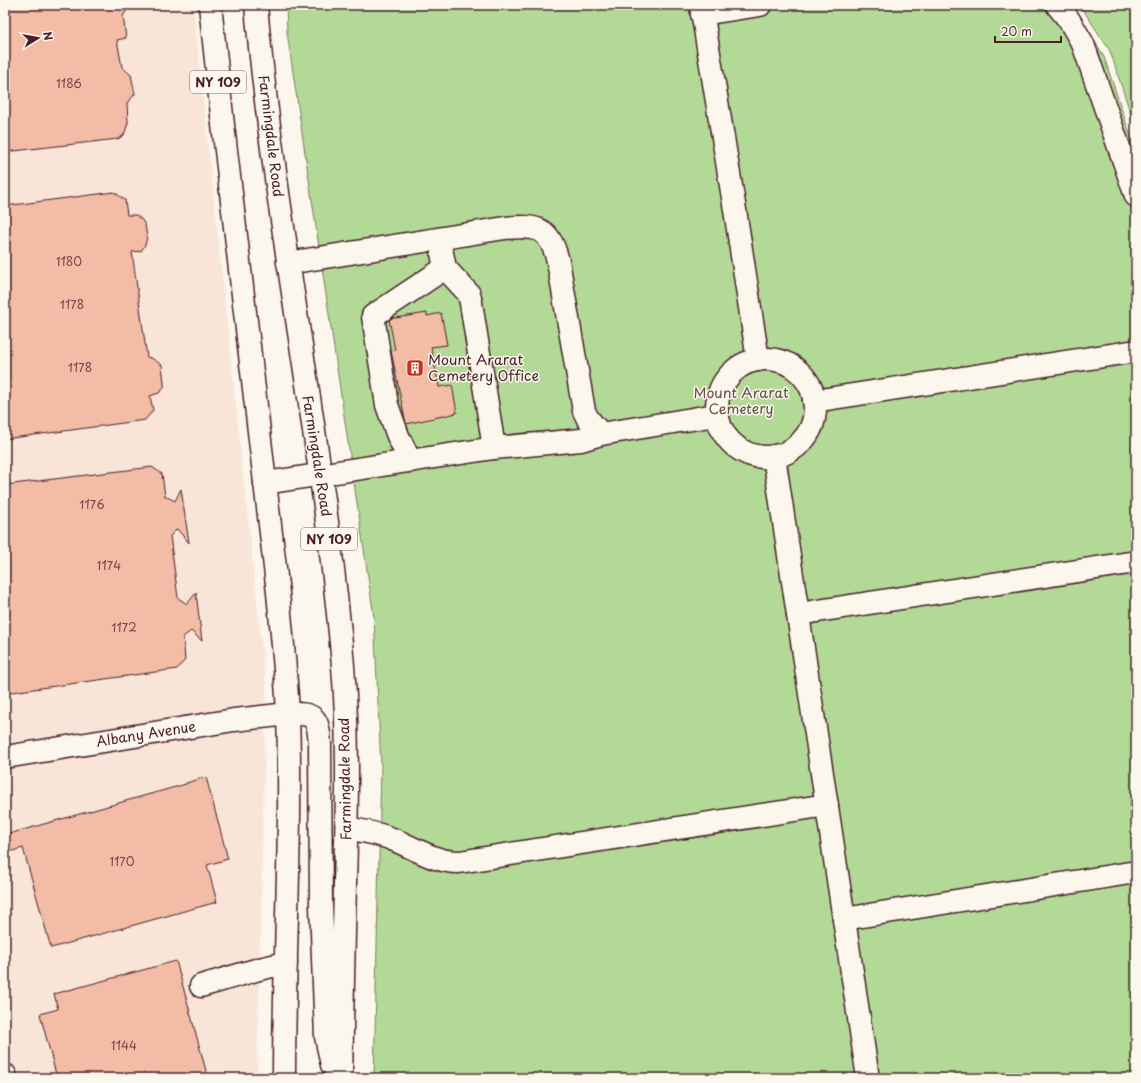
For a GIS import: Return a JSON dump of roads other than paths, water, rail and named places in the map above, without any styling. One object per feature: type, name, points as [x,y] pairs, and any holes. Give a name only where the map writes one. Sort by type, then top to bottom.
[{"type":"main road","name":"NY 109","points":[[210,5],[278,593],[288,714],[288,838],[284,1078]]},
{"type":"main road","name":"Farmingdale Road","points":[[256,5],[268,123],[320,475],[336,592],[343,669],[347,750],[340,1078]]},
{"type":"main road","points":[[758,360],[702,9],[760,5]]},
{"type":"main road","points":[[1058,5],[1083,44],[1136,196]]},
{"type":"main road","points":[[288,263],[439,240],[505,228],[523,226],[540,230],[552,243],[558,261],[584,411],[588,419],[601,434]]},
{"type":"main road","points":[[439,240],[445,268],[469,294],[494,448]]},
{"type":"main road","points":[[410,461],[398,436],[387,405],[373,316],[445,268]]},
{"type":"main road","points":[[814,401],[1136,351]]},
{"type":"main road","points":[[758,360],[777,360],[791,365],[799,370],[810,384],[814,401],[814,421],[802,443],[791,451],[774,456],[759,456],[750,454],[734,446],[721,432],[716,415],[716,400],[723,383],[734,370],[746,363],[758,360]]},
{"type":"main road","points":[[265,483],[494,448],[581,440],[601,434],[716,415]]},
{"type":"main road","points":[[774,456],[868,1078]]},
{"type":"main road","points":[[798,614],[1136,562]]},
{"type":"main road","name":"Albany Avenue","points":[[5,757],[234,720],[288,714],[308,715],[316,722],[319,729],[320,744],[321,906],[326,1037],[335,1078]]},
{"type":"main road","points":[[346,828],[385,836],[433,858],[443,861],[459,862],[827,805]]},
{"type":"main road","points":[[844,918],[1136,872]]},
{"type":"main road","points":[[201,986],[286,962]]},
{"type":"place","name":"Mount Ararat Cemetery Office","points":[[415,368]]},
{"type":"park label","name":"Mount Ararat Cemetery","points":[[741,402]]}]
